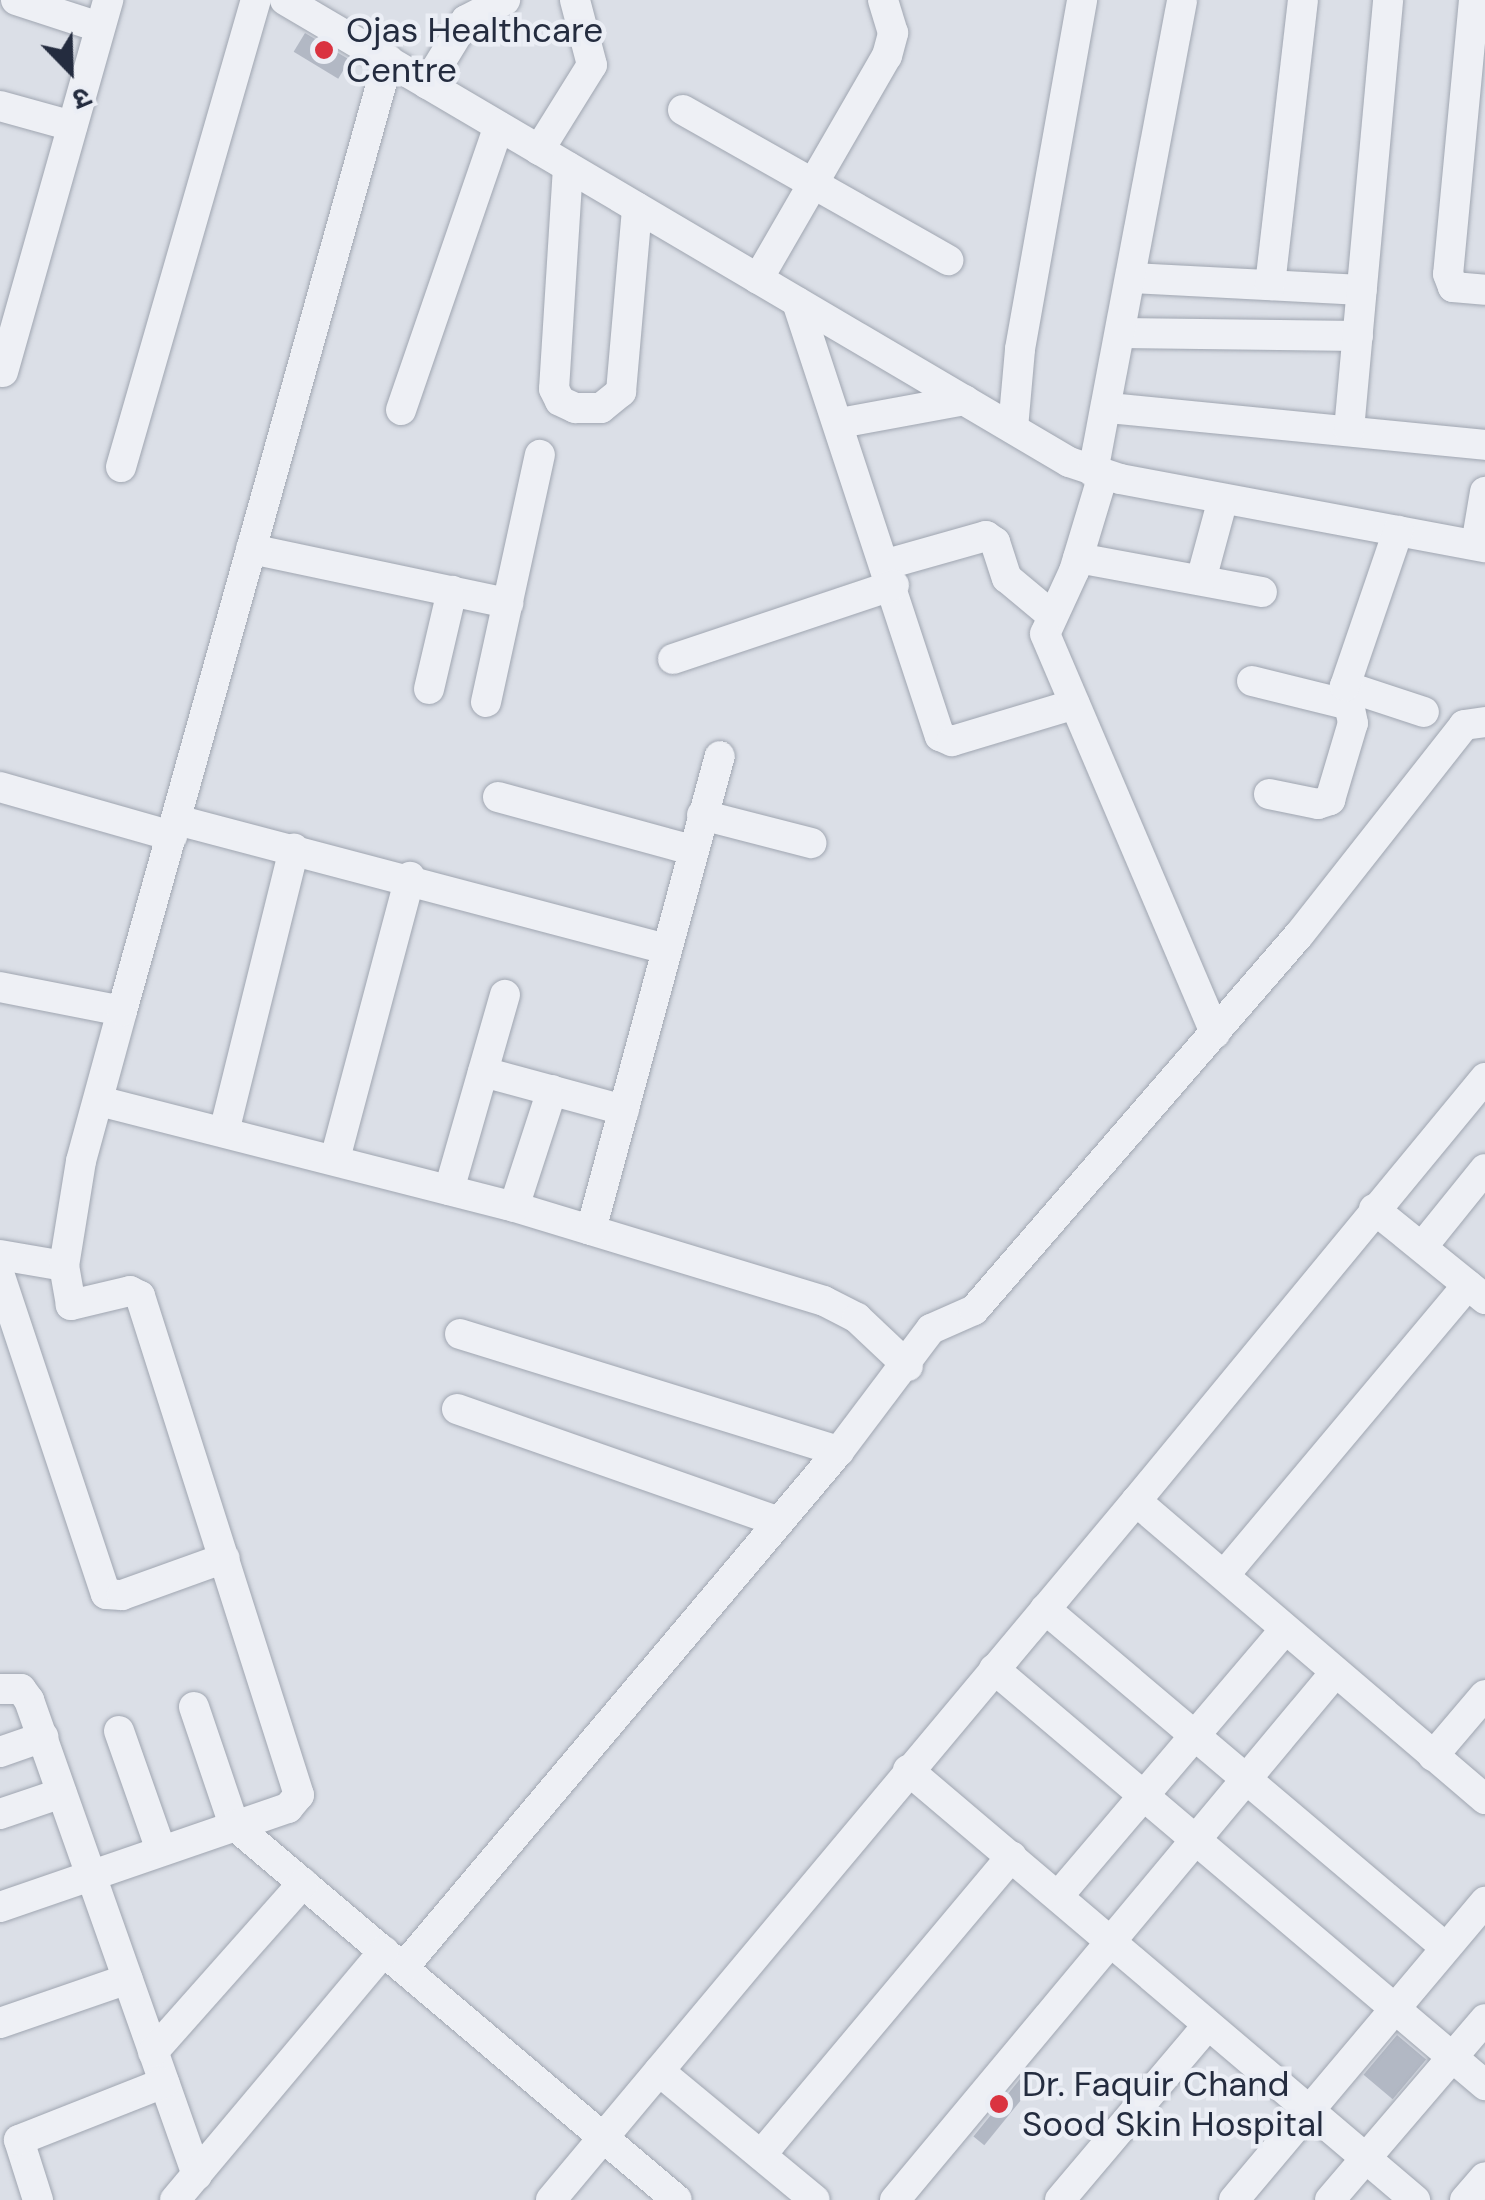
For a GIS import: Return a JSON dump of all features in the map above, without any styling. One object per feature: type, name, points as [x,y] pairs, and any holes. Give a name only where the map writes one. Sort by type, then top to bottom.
[{"type":"street","points":[[3,372],[104,14],[16,0]]},
{"type":"street","points":[[121,467],[256,0]]},
{"type":"street","points":[[285,0],[1013,428],[1098,473],[1480,546],[1485,492]]},
{"type":"street","points":[[427,84],[466,20],[505,0]]},
{"type":"street","points":[[539,150],[592,65],[591,44],[574,0]]},
{"type":"street","points":[[758,279],[892,44],[883,0]]},
{"type":"street","points":[[1013,428],[1020,349],[1082,0]]},
{"type":"street","points":[[1182,0],[1098,473],[1078,558],[1049,613],[1045,634],[1215,1033]]},
{"type":"street","points":[[1270,286],[1303,0]]},
{"type":"street","points":[[1350,430],[1388,0]]},
{"type":"street","points":[[1477,11],[1448,274],[1453,287],[1485,290]]},
{"type":"street","points":[[0,1908],[288,1808],[299,1795],[140,1296],[130,1291],[71,1305],[64,1266],[69,1215],[122,1011],[388,60]]},
{"type":"street","points":[[0,106],[72,126]]},
{"type":"street","points":[[684,110],[948,260]]},
{"type":"street","points":[[401,410],[500,126]]},
{"type":"street","points":[[568,167],[554,389],[560,401],[576,408],[602,408],[620,392],[637,208]]},
{"type":"street","points":[[1132,278],[1362,290]]},
{"type":"street","points":[[798,302],[944,741],[1076,704]]},
{"type":"street","points":[[1122,333],[1358,336]]},
{"type":"street","points":[[840,423],[965,400]]},
{"type":"street","points":[[1109,408],[1485,446]]},
{"type":"street","points":[[486,702],[540,455]]},
{"type":"street","points":[[1201,580],[1223,499]]},
{"type":"street","points":[[1269,794],[1318,804],[1330,800],[1353,724],[1347,696],[1398,531]]},
{"type":"street","points":[[673,659],[986,536],[995,542],[1007,578],[1049,613]]},
{"type":"street","points":[[252,549],[508,603]]},
{"type":"street","points":[[1078,558],[1262,592]]},
{"type":"street","points":[[429,689],[452,591]]},
{"type":"street","points":[[1252,681],[1424,712]]},
{"type":"street","points":[[175,2200],[393,1960],[839,1452],[908,1366],[931,1329],[974,1310],[1215,1033],[1464,725],[1485,722]]},
{"type":"street","points":[[591,1230],[663,948],[720,756]]},
{"type":"street","points":[[0,787],[410,877],[663,948]]},
{"type":"street","points":[[498,797],[692,850]]},
{"type":"street","points":[[702,815],[812,843]]},
{"type":"street","points":[[224,1132],[294,849]]},
{"type":"street","points":[[336,1159],[410,877]]},
{"type":"street","points":[[0,987],[122,1011]]},
{"type":"street","points":[[449,1190],[505,995]]},
{"type":"street","points":[[483,1072],[624,1110]]},
{"type":"street","points":[[550,2200],[1485,1078]]},
{"type":"street","points":[[514,1208],[552,1090]]},
{"type":"street","points":[[99,1100],[514,1208],[824,1301],[857,1318],[908,1366]]},
{"type":"street","points":[[1422,1247],[1485,1168]]},
{"type":"street","points":[[1226,1573],[1476,1292],[1374,1209]]},
{"type":"street","points":[[0,1254],[64,1266]]},
{"type":"street","points":[[0,1276],[106,1594],[122,1595],[224,1558]]},
{"type":"street","points":[[460,1334],[839,1452]]},
{"type":"street","points":[[458,1409],[777,1521]]},
{"type":"street","points":[[1136,1501],[1226,1573],[1333,1676],[1485,1799]]},
{"type":"street","points":[[1044,1609],[1445,1947]]},
{"type":"street","points":[[1059,1895],[1284,1631]]},
{"type":"street","points":[[994,1669],[1485,2085]]},
{"type":"street","points":[[896,2200],[1333,1676]]},
{"type":"street","points":[[0,1689],[25,1693],[196,2175]]},
{"type":"street","points":[[1433,1756],[1485,1694]]},
{"type":"street","points":[[194,1707],[234,1825],[678,2200]]},
{"type":"street","points":[[120,1732],[162,1850]]},
{"type":"street","points":[[0,1752],[42,1738]]},
{"type":"street","points":[[908,1770],[1416,2200]]},
{"type":"street","points":[[0,1814],[62,1793]]},
{"type":"street","points":[[761,2155],[1012,1856]]},
{"type":"street","points":[[153,2052],[303,1883]]},
{"type":"street","points":[[1234,2200],[1485,1902]]},
{"type":"street","points":[[0,2024],[128,1979]]},
{"type":"street","points":[[1330,2200],[1485,2020]]},
{"type":"street","points":[[1060,2200],[1208,2025]]},
{"type":"street","points":[[659,2071],[815,2200]]},
{"type":"street","points":[[38,2200],[19,2140],[164,2083]]},
{"type":"street","points":[[1465,2200],[1485,2177]]},
{"type":"building","points":[[305,33],[350,60],[338,79],[294,52]]},
{"type":"building","points":[[1397,2035],[1426,2059],[1393,2099],[1364,2075]]},
{"type":"building","points":[[1020,2079],[1031,2088],[984,2145],[973,2137]]},
{"type":"place","name":"Ojas Healthcare Centre","points":[[324,50]]},
{"type":"place","name":"Dr. Faquir Chand Sood Skin Hospital","points":[[999,2104]]}]
